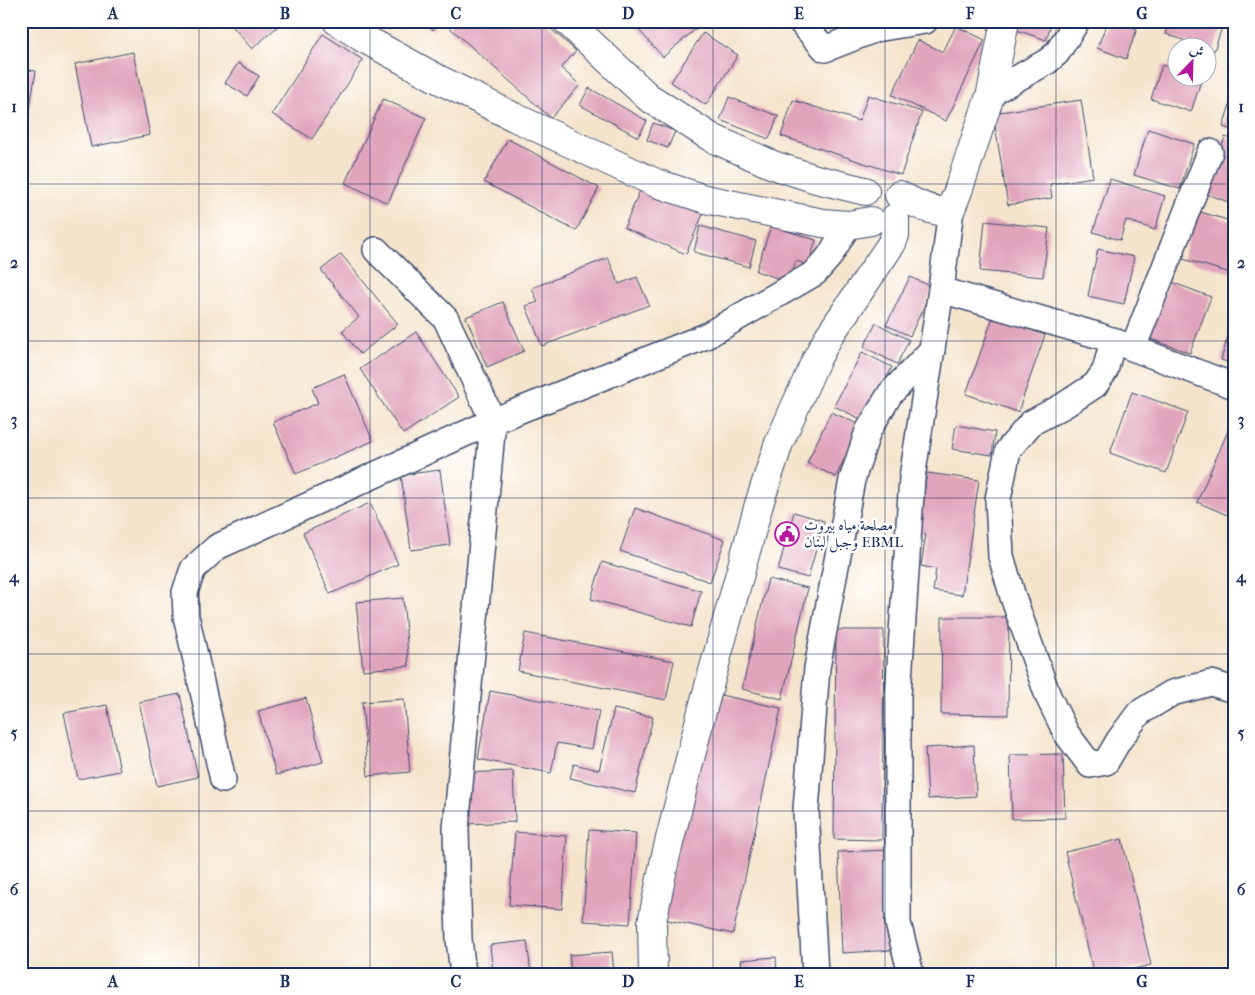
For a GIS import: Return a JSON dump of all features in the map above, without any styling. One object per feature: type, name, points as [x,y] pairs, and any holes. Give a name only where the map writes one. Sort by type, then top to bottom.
[{"type":"main road","points":[[337,21],[440,80],[636,175],[713,200],[823,223],[878,215],[944,212],[950,209],[958,191],[991,93],[1005,21]]},
{"type":"main road","points":[[568,21],[648,97],[712,138],[773,165],[816,179],[865,191],[879,183],[888,184],[895,189],[878,215]]},
{"type":"main road","points":[[653,974],[652,922],[665,859],[701,715],[759,504],[779,443],[816,360],[829,336],[892,243],[895,234],[878,215]]},
{"type":"street","points":[[800,21],[825,49],[876,29],[925,21]]},
{"type":"street","points":[[991,93],[1048,61],[1057,53],[1077,21]]},
{"type":"street","points":[[1210,152],[1123,344],[1095,384],[1063,406],[1031,423],[1008,450],[998,499],[1001,556],[1013,597],[1048,696],[1066,732],[1090,765],[1106,762],[1139,713],[1172,693],[1211,684],[1234,690]]},
{"type":"street","points":[[911,974],[898,923],[898,696],[912,478],[941,290],[950,209]]},
{"type":"street","points":[[223,780],[186,616],[184,592],[193,568],[217,547],[493,422],[706,336],[815,273],[829,258],[878,215]]},
{"type":"street","points":[[376,250],[446,319],[493,422],[456,829],[459,939],[462,974]]},
{"type":"street","points":[[941,290],[1123,344],[1234,386]]},
{"type":"street","points":[[815,974],[806,810],[817,668],[852,480],[868,431],[890,394],[932,350]]},
{"type":"building","points":[[228,21],[272,21],[277,27],[252,49]]},
{"type":"building","points":[[419,21],[439,21],[433,30]]},
{"type":"building","points":[[453,21],[542,21],[576,51],[561,68],[580,85],[551,118],[449,27]]},
{"type":"building","points":[[643,21],[705,21],[663,57],[636,27]]},
{"type":"building","points":[[1013,21],[1052,21],[1046,40],[1011,28]]},
{"type":"building","points":[[1108,21],[1116,21],[1137,29],[1126,59],[1097,48]]},
{"type":"building","points":[[1171,21],[1224,21],[1218,39],[1177,38],[1166,34]]},
{"type":"building","points":[[956,26],[985,40],[946,121],[892,95],[918,40],[943,52]]},
{"type":"building","points":[[703,33],[738,55],[706,105],[671,82]]},
{"type":"building","points":[[323,34],[363,60],[312,139],[272,114]]},
{"type":"building","points":[[133,52],[150,135],[91,147],[75,64]]},
{"type":"building","points":[[238,63],[259,76],[247,96],[225,83]]},
{"type":"building","points":[[1162,65],[1168,67],[1168,88],[1199,88],[1191,112],[1151,99]]},
{"type":"building","points":[[21,69],[36,71],[26,131],[21,130]]},
{"type":"building","points":[[589,88],[647,121],[638,137],[580,105]]},
{"type":"building","points":[[1234,91],[1234,130],[1223,127]]},
{"type":"building","points":[[868,95],[922,112],[901,175],[781,136],[793,100],[859,121]]},
{"type":"building","points":[[729,97],[778,116],[769,139],[720,120]]},
{"type":"building","points":[[383,99],[426,118],[388,203],[345,183]]},
{"type":"building","points":[[1081,100],[1093,177],[1050,184],[1052,198],[1008,205],[993,113]]},
{"type":"building","points":[[653,123],[675,131],[668,148],[647,140]]},
{"type":"building","points":[[1148,129],[1194,144],[1180,189],[1134,175]]},
{"type":"building","points":[[1225,137],[1234,140],[1234,204],[1204,193]]},
{"type":"building","points":[[508,139],[599,188],[576,231],[484,182]]},
{"type":"building","points":[[1110,179],[1165,196],[1155,230],[1126,220],[1120,240],[1093,232]]},
{"type":"building","points":[[641,188],[703,214],[686,254],[624,228]]},
{"type":"building","points":[[1197,211],[1234,222],[1234,274],[1183,259]]},
{"type":"building","points":[[985,221],[1049,228],[1043,277],[980,271]]},
{"type":"building","points":[[700,226],[756,241],[749,267],[694,252]]},
{"type":"building","points":[[771,226],[816,240],[808,265],[796,261],[789,282],[756,271]]},
{"type":"building","points":[[1098,249],[1134,257],[1124,304],[1088,296]]},
{"type":"building","points":[[341,254],[398,324],[360,354],[342,331],[359,317],[321,270]]},
{"type":"building","points":[[608,258],[619,284],[637,277],[649,305],[542,346],[526,306],[538,302],[532,288]]},
{"type":"building","points":[[910,277],[933,287],[910,336],[886,325]]},
{"type":"building","points":[[1169,281],[1211,297],[1190,353],[1148,338]]},
{"type":"building","points":[[503,302],[524,351],[487,367],[466,317]]},
{"type":"building","points":[[993,317],[1045,335],[1018,412],[966,394]]},
{"type":"building","points":[[1234,320],[1234,364],[1221,360]]},
{"type":"building","points":[[876,323],[909,340],[897,364],[864,347]]},
{"type":"building","points":[[416,332],[459,397],[403,434],[360,369]]},
{"type":"building","points":[[862,352],[892,367],[865,421],[834,406]]},
{"type":"building","points":[[344,374],[373,441],[296,474],[273,422],[318,403],[312,388]]},
{"type":"building","points":[[1132,392],[1188,412],[1166,473],[1110,453]]},
{"type":"building","points":[[831,412],[860,425],[836,477],[807,463]]},
{"type":"building","points":[[1234,417],[1234,518],[1197,502]]},
{"type":"building","points":[[956,425],[995,432],[992,455],[952,449]]},
{"type":"building","points":[[440,470],[450,545],[411,550],[401,475]]},
{"type":"building","points":[[927,473],[979,480],[962,595],[933,591],[936,569],[921,566],[926,534],[918,533]]},
{"type":"building","points":[[370,503],[398,564],[330,594],[303,533]]},
{"type":"building","points":[[635,508],[725,540],[710,582],[620,551]]},
{"type":"building","points":[[794,512],[824,521],[808,578],[778,570]]},
{"type":"building","points":[[602,562],[701,591],[691,627],[591,599]]},
{"type":"building","points":[[768,579],[808,588],[782,699],[742,689]]},
{"type":"building","points":[[403,598],[409,666],[363,670],[356,602]]},
{"type":"building","points":[[942,617],[1009,617],[1008,715],[941,714]]},
{"type":"building","points":[[836,630],[884,630],[882,840],[834,839]]},
{"type":"building","points":[[525,633],[674,661],[666,700],[518,671]]},
{"type":"building","points":[[490,691],[599,711],[592,749],[557,743],[551,773],[478,759]]},
{"type":"building","points":[[711,693],[781,708],[733,934],[663,919]]},
{"type":"building","points":[[180,694],[198,777],[157,786],[139,702]]},
{"type":"building","points":[[306,698],[323,762],[276,775],[258,711]]},
{"type":"building","points":[[404,699],[410,772],[368,776],[362,702]]},
{"type":"building","points":[[107,705],[120,771],[78,779],[64,713]]},
{"type":"building","points":[[614,709],[653,717],[635,793],[570,778],[574,764],[599,770]]},
{"type":"building","points":[[974,745],[976,796],[928,799],[925,748]]},
{"type":"building","points":[[1063,754],[1065,818],[1012,819],[1010,755]]},
{"type":"building","points":[[513,771],[515,822],[464,824],[462,773]]},
{"type":"building","points":[[589,830],[636,833],[630,924],[583,921]]},
{"type":"building","points":[[515,832],[567,836],[562,909],[509,905]]},
{"type":"building","points":[[1122,839],[1151,965],[1111,974],[1094,974],[1065,852]]},
{"type":"building","points":[[890,850],[894,950],[842,953],[838,852]]},
{"type":"building","points":[[527,941],[531,974],[493,974],[490,945]]},
{"type":"building","points":[[612,952],[614,974],[571,974],[569,955]]},
{"type":"building","points":[[776,957],[777,974],[743,974],[741,960]]},
{"type":"place","name":"مصلحة مياه بيروت وجبل لبنان EBML","points":[[787,534]]}]
